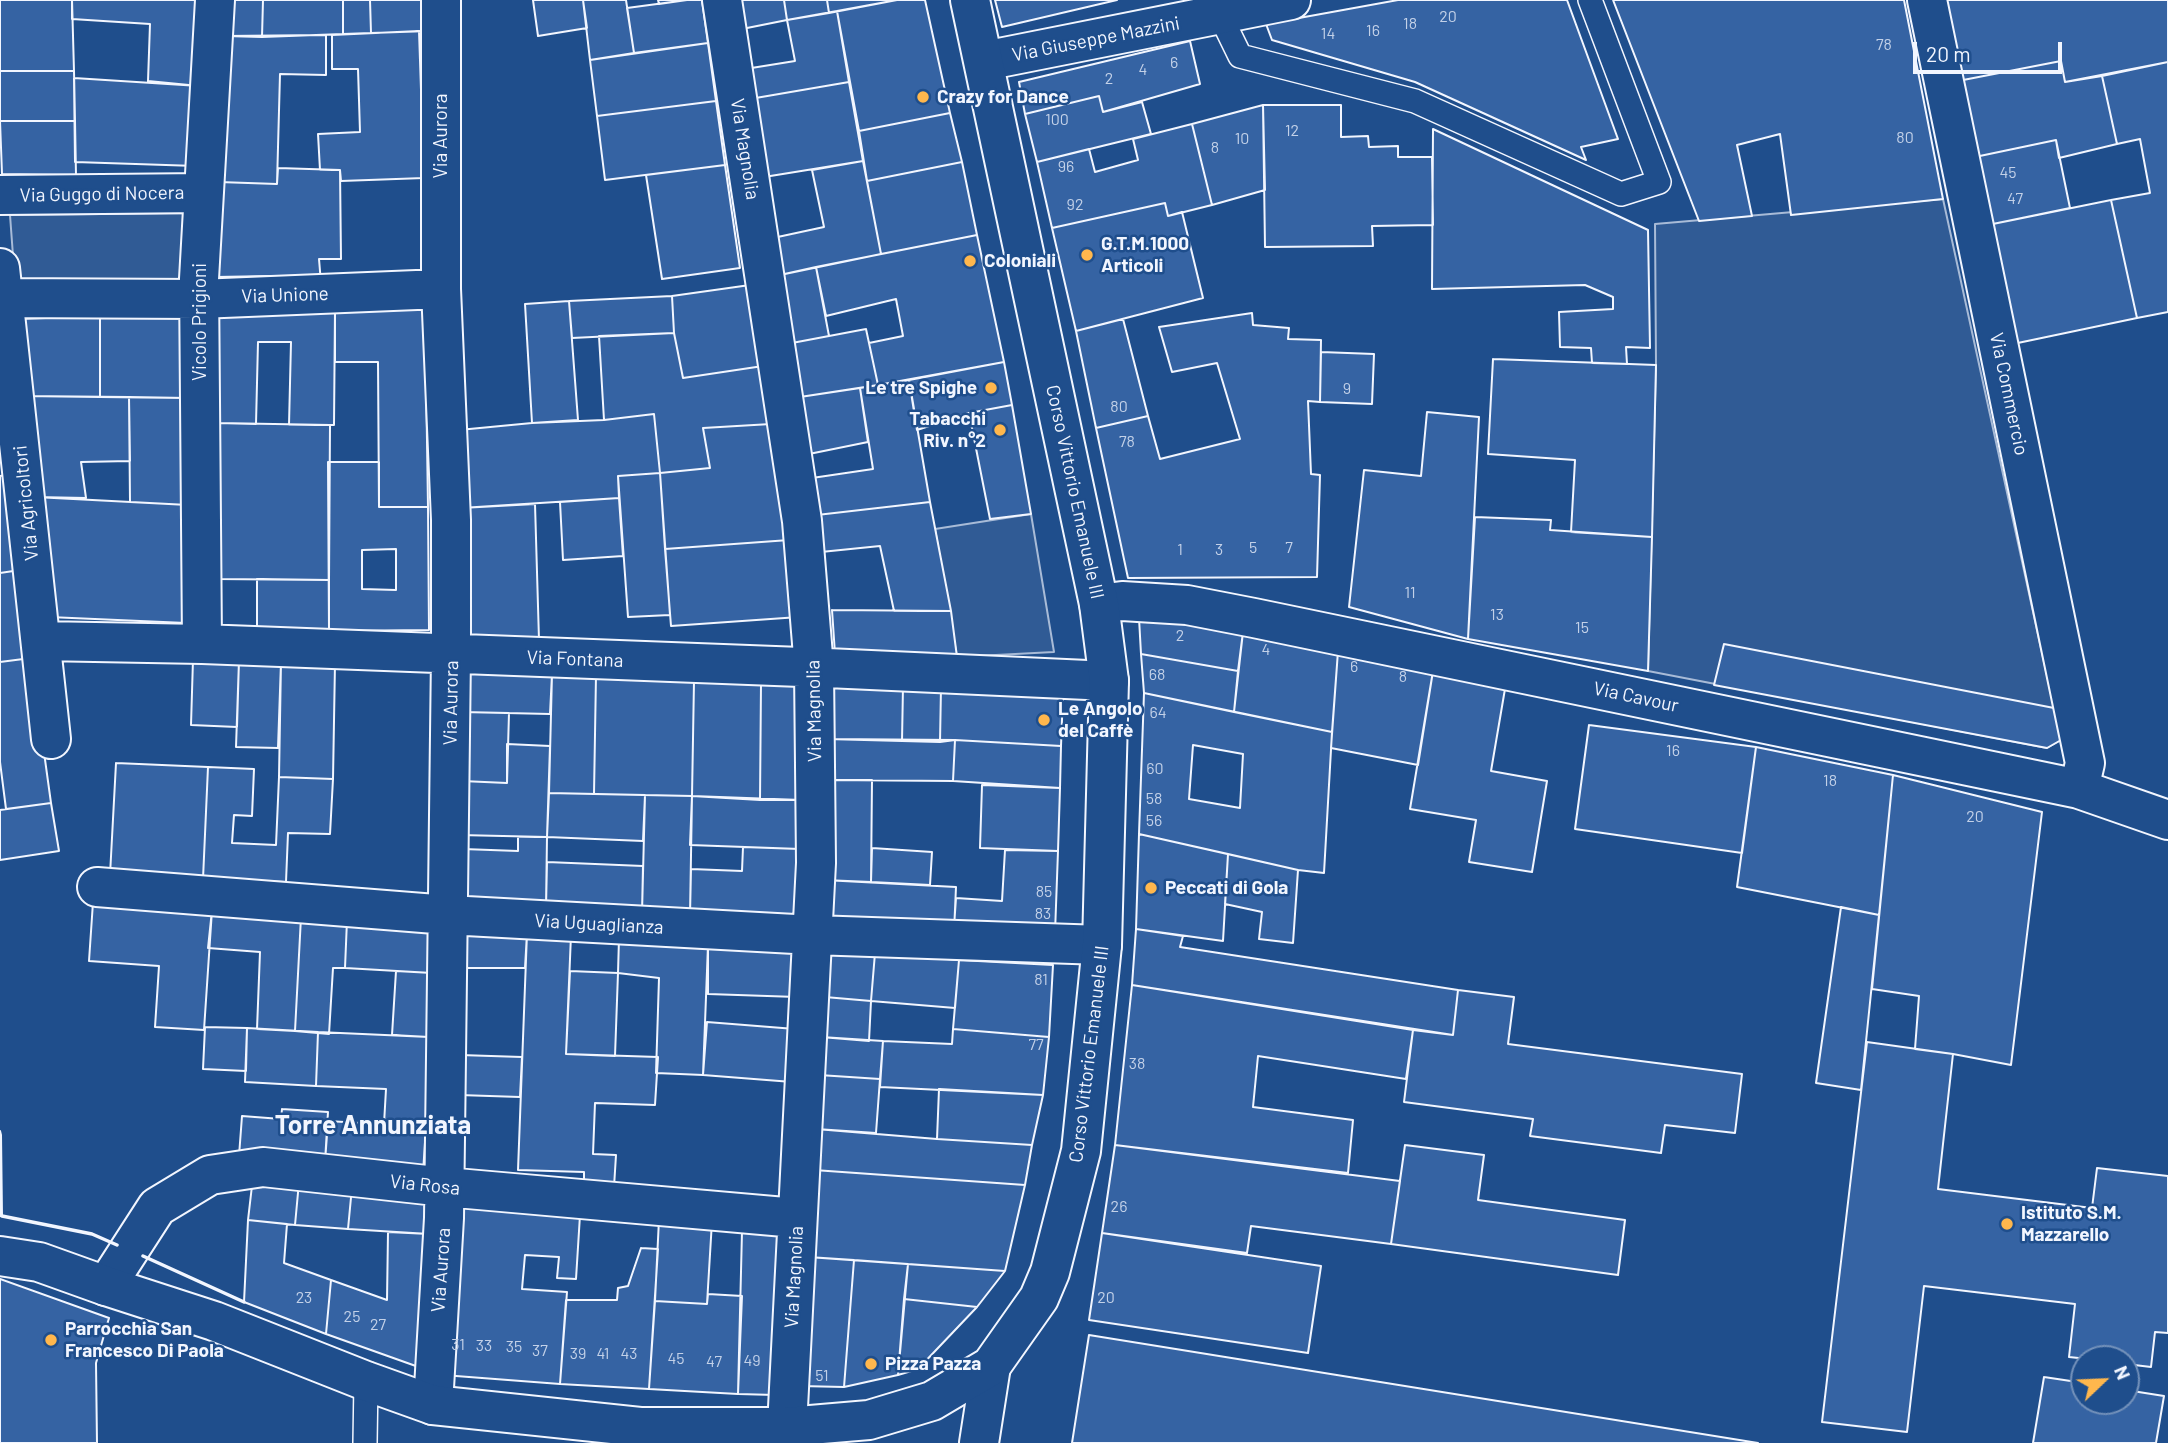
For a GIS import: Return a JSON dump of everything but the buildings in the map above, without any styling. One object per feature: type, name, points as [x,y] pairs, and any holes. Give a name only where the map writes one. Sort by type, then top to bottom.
[{"type":"street","name":"Vicolo Prigioni","points":[[202,645],[200,299],[215,0]]},
{"type":"street","name":"Via Aurora","points":[[433,1405],[445,1187],[452,654],[451,520],[441,289],[441,0]]},
{"type":"street","name":"Via Magnolia","points":[[722,0],[802,521],[814,668],[816,863],[787,1427]]},
{"type":"street","name":"Corso Vittorio Emanuele III","points":[[0,1256],[39,1262],[214,1321],[433,1405],[640,1427],[787,1427],[869,1420],[919,1405],[932,1401],[990,1366],[1039,1297],[1050,1272],[1081,1152],[1102,945],[1109,681],[1099,604],[970,0]]},
{"type":"street","name":"Via Giuseppe Mazzini","points":[[984,61],[1291,0]]},
{"type":"street","name":"Via Commercio","points":[[1927,0],[2085,763],[2079,789]]},
{"type":"street","name":"Via Guggo di Nocera","points":[[0,195],[204,193]]},
{"type":"street","name":"Via Unione","points":[[2,283],[200,299],[441,289]]},
{"type":"street","name":"Via Agricoltori","points":[[2,283],[51,738]]},
{"type":"street","name":"Via Cavour","points":[[1099,604],[1122,601],[1186,605],[1254,618],[2079,789],[2168,820]]},
{"type":"street","name":"Via Fontana","points":[[41,641],[452,654],[1109,681]]},
{"type":"street","name":"Via Uguaglianza","points":[[96,887],[448,915],[813,936],[1102,945]]},
{"type":"street","name":"Via Rosa","points":[[106,1286],[158,1207],[209,1175],[263,1167],[445,1187],[796,1218]]},
{"type":"street","points":[[979,1443],[990,1366]]},
{"type":"lane","points":[[1220,15],[1240,56],[1415,101],[1621,194],[1659,182],[1590,0]]},
{"type":"lane","points":[[365,1443],[366,1381]]},
{"type":"shaded area","points":[[1943,199],[2061,740],[2047,748],[1648,671],[1656,365],[1655,224]]},
{"type":"shaded area","points":[[191,213],[187,287],[15,283],[10,215]]},
{"type":"shaded area","points":[[1031,514],[1054,652],[957,657],[935,529]]},
{"type":"wall","points":[[2,1216],[92,1234],[117,1245]]},
{"type":"wall","points":[[143,1256],[244,1302]]},
{"type":"place","name":"Crazy for Dance","points":[[923,97]]},
{"type":"place","name":"G.T.M.1000 Articoli","points":[[1087,255]]},
{"type":"place","name":"Coloniali","points":[[970,261]]},
{"type":"place","name":"Le tre Spighe","points":[[991,388]]},
{"type":"place","name":"Tabacchi Riv. n°2","points":[[1000,430]]},
{"type":"place","name":"Le Angolo del Caffè","points":[[1044,720]]},
{"type":"place","name":"Peccati di Gola","points":[[1151,888]]},
{"type":"place","name":"Istituto S.M. Mazzarello","points":[[2007,1224]]},
{"type":"place","name":"Parrocchia San Francesco Di Paola","points":[[51,1340]]},
{"type":"place","name":"Pizza Pazza","points":[[871,1364]]},
{"type":"district","name":"Torre Annunziata","points":[[373,1125]]}]
